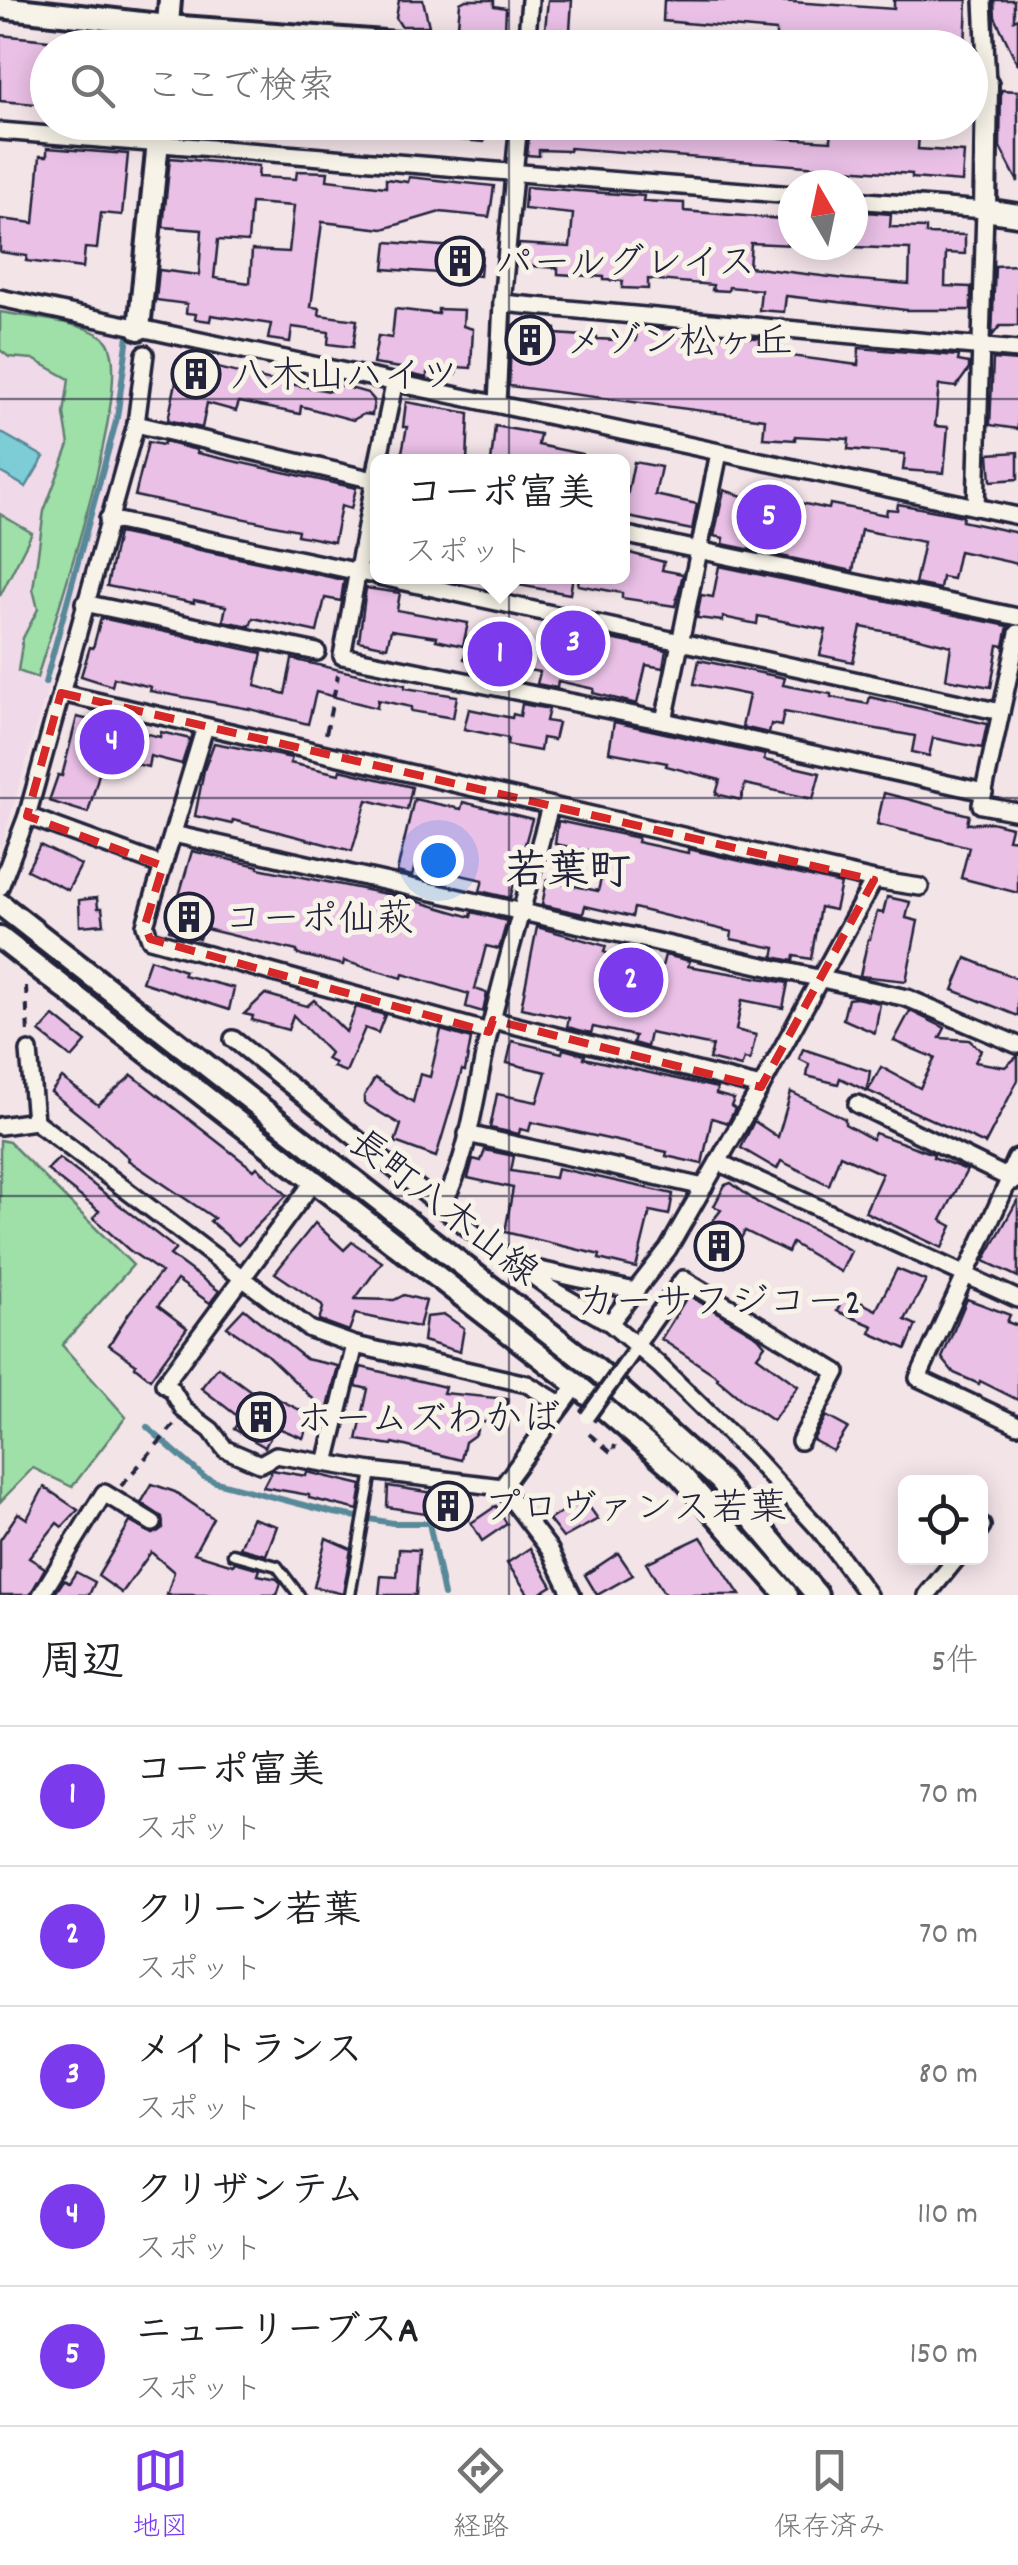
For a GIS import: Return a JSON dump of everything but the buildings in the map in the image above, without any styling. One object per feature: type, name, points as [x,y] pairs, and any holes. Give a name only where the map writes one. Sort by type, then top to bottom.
[{"type":"street","points":[[168,30],[170,0]]},
{"type":"street","points":[[528,30],[530,0]]},
{"type":"street","points":[[982,30],[983,0]]},
{"type":"street","points":[[0,7],[128,30]]},
{"type":"street","points":[[0,131],[30,134]]},
{"type":"street","points":[[95,140],[778,194]]},
{"type":"street","points":[[139,328],[158,140]]},
{"type":"street","points":[[497,404],[518,140]]},
{"type":"street","points":[[976,508],[983,345],[982,140]]},
{"type":"street","points":[[868,201],[1018,215]]},
{"type":"street","points":[[0,298],[1018,516]]},
{"type":"street","points":[[502,303],[1018,350]]},
{"type":"street","points":[[0,886],[26,816],[136,424],[145,354]]},
{"type":"street","points":[[380,454],[394,385]]},
{"type":"street","points":[[136,424],[370,480]]},
{"type":"street","points":[[664,721],[719,454]]},
{"type":"street","points":[[370,513],[342,656],[664,721],[984,792]]},
{"type":"street","points":[[108,519],[370,574]]},
{"type":"street","points":[[630,536],[1018,617]]},
{"type":"street","points":[[416,584],[1001,712]]},
{"type":"street","points":[[84,604],[317,652]]},
{"type":"street","points":[[1018,633],[981,805],[1018,812]]},
{"type":"street","points":[[62,693],[920,888]]},
{"type":"street","points":[[204,727],[146,925],[150,939],[491,1026],[762,1087]]},
{"type":"street","points":[[441,1206],[467,1134],[491,1026],[550,806]]},
{"type":"street","points":[[26,816],[163,866]]},
{"type":"street","points":[[172,834],[907,998],[1018,1045]]},
{"type":"street","points":[[610,1323],[668,1248],[762,1087],[874,880]]},
{"type":"street","name":"長町八木山線","points":[[0,904],[597,1370],[720,1480],[817,1595]]},
{"type":"street","points":[[0,938],[577,1385],[678,1472],[787,1595]]},
{"type":"street","points":[[233,1039],[517,1265],[610,1323],[766,1472],[820,1530],[868,1595]]},
{"type":"street","points":[[29,1051],[35,1121]]},
{"type":"street","points":[[856,1104],[1015,1173],[918,1378],[1018,1424]]},
{"type":"street","points":[[0,1126],[35,1121],[310,1329],[356,1345],[527,1384],[562,1406]]},
{"type":"street","points":[[467,1134],[704,1187]]},
{"type":"street","points":[[718,1162],[1018,1299]]},
{"type":"street","points":[[314,1181],[164,1384],[184,1410],[211,1430],[225,1449],[260,1464],[276,1455],[502,1486],[550,1550],[572,1595]]},
{"type":"street","points":[[517,1265],[635,1290]]},
{"type":"street","points":[[587,1417],[683,1279],[838,1372],[800,1441]]},
{"type":"street","points":[[326,1464],[356,1345]]},
{"type":"street","points":[[502,1486],[577,1385]]},
{"type":"street","points":[[41,1595],[104,1492],[153,1523]]},
{"type":"street","points":[[926,1595],[951,1565]]},
{"type":"lane","points":[[350,1595],[372,1471]]},
{"type":"lane","points":[[232,1554],[277,1566],[299,1595]]},
{"type":"path","points":[[322,754],[342,656]]},
{"type":"path","points":[[25,978],[29,1051]]},
{"type":"path","points":[[112,1497],[169,1431]]},
{"type":"highlighted area","points":[[61,693],[874,880],[761,1087],[493,1020],[489,1032],[150,939],[145,925],[163,866],[27,816]]},
{"type":"shaded area","points":[[0,305],[137,334],[125,426],[0,850]]},
{"type":"green space","points":[[0,312],[89,330],[108,343],[113,368],[110,406],[89,506],[37,678],[18,671],[23,638],[38,609],[33,589],[44,511],[69,445],[64,414],[69,379],[33,359],[9,357],[0,350]]},
{"type":"green space","points":[[0,514],[32,533],[0,596]]},
{"type":"green space","points":[[0,1140],[9,1142],[133,1265],[62,1345],[126,1417],[72,1487],[33,1468],[0,1502]]},
{"type":"water","points":[[0,432],[44,457],[26,487],[0,472]]},
{"type":"waterway","points":[[45,683],[117,418],[128,336]]},
{"type":"waterway","points":[[147,1427],[204,1477],[216,1482],[334,1513],[393,1523],[429,1523],[444,1595]]},
{"type":"place","name":"パールグレイス","points":[[460,261]]},
{"type":"place","name":"メゾン松ヶ丘","points":[[530,340]]},
{"type":"place","name":"八木山ハイツ","points":[[196,374]]},
{"type":"place","name":"ニューリーブスA","points":[[769,517]]},
{"type":"place","name":"メイトランス","points":[[573,643]]},
{"type":"place","name":"コーポ富美","points":[[500,654]]},
{"type":"place","name":"クリザンテム","points":[[112,742]]},
{"type":"place","name":"コーポ仙萩","points":[[189,917]]},
{"type":"place","name":"クリーン若葉","points":[[631,980]]},
{"type":"place","name":"カーサフジコー2","points":[[719,1246]]},
{"type":"place","name":"ホームズわかば","points":[[261,1417]]},
{"type":"place","name":"プロヴァンス若葉","points":[[448,1506]]},
{"type":"district","name":"若葉町","points":[[568,868]]}]
